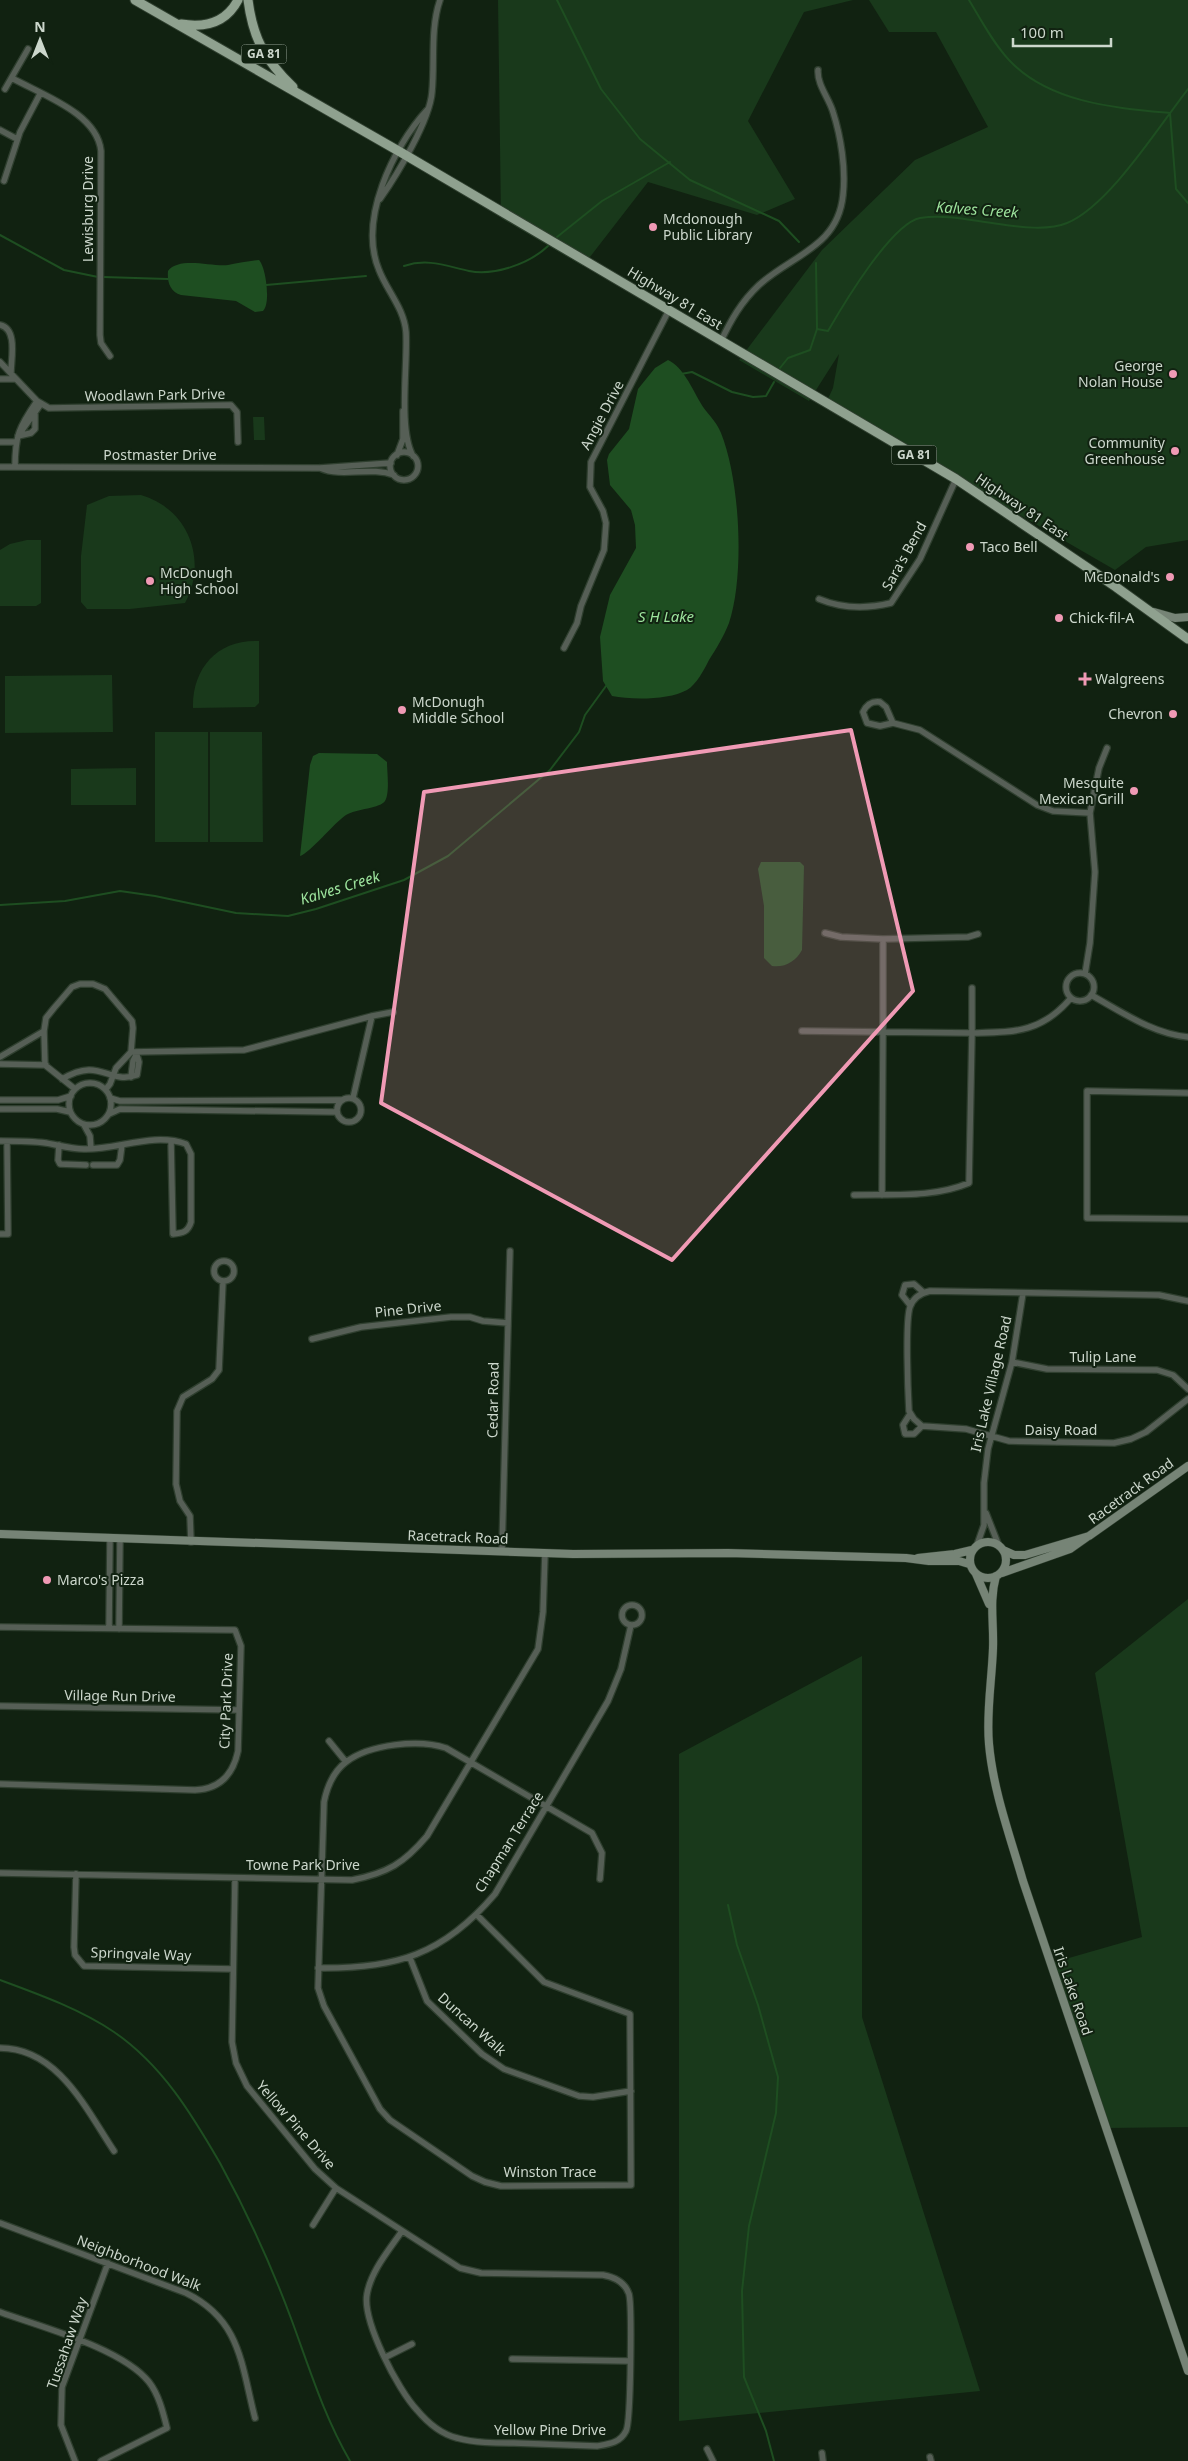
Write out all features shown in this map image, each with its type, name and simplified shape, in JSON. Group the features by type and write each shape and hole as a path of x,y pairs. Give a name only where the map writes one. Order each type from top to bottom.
{"main road":[{"name":"Highway 81 East","path":"135,0 402,153 956,480 1186,635"},
{"path":"173,23 193,26 213,24 226,16 238,0"},
{"name":"GA 81","path":"248,0 254,30 264,55 278,73 302,96"}],"street":[{"path":"320,468 329,472 379,472 394,474 403,480 413,477 418,468 408,444 405,402 405,326 402,312 376,261 372,243 376,204 419,119 427,110 432,94 435,28 440,0"},
{"path":"5,89 28,49"},
{"path":"720,341 733,315 744,301 776,272 823,241 840,215 844,193 840,139 832,110 820,84 818,70"},
{"name":"Lewisburg Drive","path":"12,78 84,119 95,131 100,144 100,335 102,343 110,356"},
{"path":"4,181 17,139 40,94"},
{"path":"0,130 17,139"},
{"name":"Angie Drive","path":"564,648 577,623 581,606 604,550 606,523 590,487 591,462 669,310"},
{"path":"0,325 8,328 11,335 10,373"},
{"path":"0,362 39,403"},
{"path":"0,379 16,379"},
{"path":"320,468 391,463 397,455 403,439 403,406 405,402"},
{"path":"15,467 15,442 35,414 39,403"},
{"path":"18,436 21,424 39,403"},
{"name":"Woodlawn Park Drive","path":"39,403 49,408 64,409 228,404 237,412 238,442"},
{"path":"0,442 15,442"},
{"path":"397,455 403,453 413,456"},
{"path":"391,463 394,474"},
{"name":"Postmaster Drive","path":"0,467 320,468"},
{"name":"Sara's Bend","path":"819,599 837,606 871,608 891,603 920,559 956,480"},
{"path":"1146,608 1175,618 1188,617"},
{"path":"893,723 886,707 880,702 874,702 866,707 863,712 867,723 880,726 893,723 920,730 1037,805 1054,811 1090,813"},
{"path":"1085,974 1090,943 1095,872 1090,813 1099,768 1107,748"},
{"path":"825,932 842,937 883,938 968,937 978,934"},
{"path":"882,1195 883,938"},
{"path":"1074,974 1085,974 1094,983 1091,995 1083,1001 1071,998 1065,989 1067,980 1074,974"},
{"path":"46,1065 44,1031 46,1018 72,987 80,984 93,984 106,989 132,1021 135,1066 139,1073 131,1077 87,1069 76,1070 62,1079"},
{"path":"854,1195 927,1194 952,1190 969,1183 972,988"},
{"path":"1091,995 1152,1028 1167,1034 1188,1037"},
{"path":"802,1031 1018,1032 1037,1026 1059,1012 1071,998"},
{"path":"106,1090 119,1065 134,1053 244,1050 392,1012"},
{"path":"353,1098 372,1016"},
{"path":"0,1057 44,1031"},
{"path":"0,1064 46,1065 75,1089"},
{"path":"119,1065 135,1066"},
{"path":"91,1149 90,1136 84,1125 74,1118 70,1112 71,1096 75,1089 84,1084 92,1083 106,1090 110,1098 109,1114"},
{"path":"1188,1093 1087,1091 1087,1218 1188,1219"},
{"path":"0,1100 58,1100 71,1096"},
{"path":"110,1098 120,1101 341,1100 353,1098"},
{"path":"90,1136 97,1124 109,1114 120,1109 328,1110 337,1112 345,1122 356,1121 361,1115 362,1107 353,1098"},
{"path":"337,1112 341,1100"},
{"path":"0,1109 57,1109 70,1112"},
{"path":"84,1125 97,1124"},
{"path":"0,1141 43,1142 59,1146 91,1149 137,1142 171,1141 186,1144 191,1154 191,1222 187,1231 173,1234 171,1141"},
{"path":"0,1234 8,1234 7,1142"},
{"path":"93,1165 117,1165 120,1160 122,1145"},
{"path":"59,1146 58,1160 60,1164 86,1165"},
{"name":"Cedar Road","path":"502,1550 510,1251"},
{"path":"191,1542 190,1516 180,1501 176,1484 177,1411 183,1397 212,1379 219,1370 223,1281"},
{"name":"Daisy Road","path":"1188,1301 1159,1295 924,1292 912,1283 904,1286 902,1296 910,1305 908,1332 910,1414 902,1425 904,1434 914,1434 922,1426 966,1429 1019,1442 1119,1443 1146,1432 1188,1399"},
{"path":"910,1305 924,1292"},
{"name":"Iris Lake Village Road","path":"975,1547 981,1536 985,1511 984,1484 990,1436 1012,1362 1023,1293"},
{"name":"Pine Drive","path":"312,1339 361,1327 451,1317 470,1317 508,1324"},
{"name":"Tulip Lane","path":"1012,1362 1047,1369 1157,1370 1173,1375 1188,1388"},
{"path":"910,1414 922,1426"},
{"name":"Racetrack Road","path":"999,1575 1070,1548 1188,1466"},
{"name":"Iris Lake Village Road","path":"985,1511 1001,1548"},
{"name":"Racetrack Road","path":"0,1534 191,1542 544,1552 916,1559 929,1562 960,1561 969,1564"},
{"name":"Racetrack Road","path":"1001,1548 1014,1555 1025,1555 1089,1536"},
{"path":"109,1628 110,1538"},
{"path":"119,1629 120,1539"},
{"path":"988,1542 1001,1548 1006,1562 999,1575 986,1578 976,1574 969,1564 975,1547 988,1542"},
{"name":"Racetrack Road","path":"916,1559 955,1554 975,1547"},
{"name":"Towne Park Drive","path":"0,1873 352,1880 390,1870 410,1856 427,1836 538,1649 543,1612 544,1552"},
{"name":"Iris Lake Road","path":"976,1574 991,1608"},
{"name":"Iris Lake Road","path":"999,1575 992,1590 993,1645 989,1743 1000,1803 1023,1881 1188,2371"},
{"name":"Chapman Terrace","path":"318,1968 352,1968 410,1958 457,1932 477,1914 495,1894 608,1701 621,1669 631,1625"},
{"name":"City Park Drive","path":"0,1627 234,1630 241,1646 235,1764 220,1784 208,1789 0,1784"},
{"name":"Village Run Drive","path":"0,1706 239,1710"},
{"path":"329,1741 346,1762 389,1746 423,1743 446,1748 592,1834 602,1853 600,1879"},
{"name":"Winston Trace","path":"346,1762 331,1779 325,1796 318,1988 324,2006 380,2109 390,2120 485,2182 501,2186 631,2185 630,2014 544,1982 477,1914"},
{"name":"Springvale Way","path":"76,1874 74,1946 75,1956 84,1966 233,1969"},
{"name":"Yellow Pine Drive","path":"235,1878 232,2042 241,2076 259,2103 315,2169 336,2188 460,2268 481,2273 602,2275 618,2280 629,2293 630,2302 629,2419 626,2431 613,2444 597,2446 481,2442 457,2438 440,2431 415,2409 402,2390 369,2322 367,2292 380,2263 402,2231"},
{"name":"Duncan Walk","path":"410,1958 427,2001 482,2054 504,2069 579,2096 593,2097 631,2091"},
{"path":"0,2048 26,2053 50,2063 67,2081 114,2150"},
{"path":"313,2225 336,2188"},
{"name":"Neighborhood Walk","path":"0,2224 203,2301 218,2314 228,2328 236,2346 255,2418"},
{"name":"Tussahaw Way","path":"75,2461 61,2425 60,2401 62,2387 108,2264"},
{"path":"0,2312 117,2356 149,2382 160,2401 167,2428 101,2461"},
{"path":"386,2357 412,2344"},
{"path":"512,2359 629,2361"},
{"path":"707,2449 713,2461"},
{"path":"822,2453 823,2461"}],"highlighted area":[{"path":"851,730 913,991 672,1260 381,1103 424,792"}],"shaded area":[{"path":"498,0 853,0 804,12 748,121 795,199 757,215 648,182 583,266 501,218"},
{"path":"869,0 1188,0 1188,540 1146,547 1115,570 826,403 833,388 839,354 809,401 739,360 822,250 915,160 988,127 936,32 889,32"},
{"path":"253,417 264,417 265,440 254,440"},
{"path":"141,495 158,502 171,512 182,524 190,538 195,570 192,587 185,603 130,609 87,609 81,602 81,556 87,505 109,496"},
{"path":"27,540 41,540 41,603 36,606 0,606 0,550 10,544"},
{"path":"259,641 259,703 255,707 193,708 197,680 210,659 231,645"},
{"path":"112,675 113,732 5,733 5,676"},
{"path":"155,732 208,732 208,842 155,842"},
{"path":"210,732 262,732 263,842 210,842"},
{"path":"136,768 136,805 71,805 71,769"},
{"path":"1188,1599 1188,2127 1109,2128 1048,1964 1142,1937 1095,1673"},
{"path":"862,1656 862,2017 980,2391 679,2421 679,1754"}],"water":[{"path":"259,260 264,270 267,286 267,301 263,311 255,312 236,301 177,294 172,289 168,279 168,271 180,264 228,265"},
{"name":"S H Lake","path":"668,360 683,373 702,406 716,424 727,453 733,476 738,528 739,554 734,603 729,623 722,638 694,685 687,690 670,696 640,698 612,696 603,681 600,637 610,595 636,548 635,525 631,510 610,485 607,460 609,454 629,429 638,389 655,368"},
{"path":"319,753 377,754 387,762 387,797 383,803 374,807 346,815 300,856 310,765 313,756"},
{"path":"761,862 800,862 804,866 802,950 797,957 786,965 772,966 764,958 764,906 758,869"}],"waterway":[{"path":"557,0 601,89 640,139 690,180 779,221 799,242"},
{"path":"969,0 987,31 1009,60 1043,86 1084,101 1128,109 1170,113"},
{"name":"Kalves Creek","path":"817,329 828,331 856,285 882,250 908,224 920,218 950,217 1042,228 1067,223 1083,214 1100,200 1132,164 1188,89"},
{"name":"Kalves Creek","path":"1170,113 1176,189 1188,203"},
{"path":"557,237 602,201 670,162"},
{"path":"0,235 64,270 98,277"},
{"path":"404,266 429,263 469,271 489,272 521,263 548,246"},
{"name":"Kalves Creek","path":"780,368 788,358 810,350 817,329 816,263"},
{"path":"266,285 366,276"},
{"path":"103,277 168,279"},
{"name":"Kalves Creek","path":"681,374 692,372 732,392 753,397 766,396 774,382"},
{"name":"Kalves Creek","path":"0,905 65,901 120,891 155,896 236,913 288,916 316,909 404,880 448,856 550,770 579,732 585,715 606,686"},
{"path":"728,1905 737,1945 758,2005 778,2077 776,2113 749,2226 742,2291 744,2377 766,2431 774,2461"},
{"path":"0,1980 73,2009 114,2032 147,2059 174,2091 220,2163 250,2221 284,2301 325,2410 350,2461"}],"place":[{"name":"Mcdonough Public Library","path":"653,227"},
{"name":"George Nolan House","path":"1173,374"},
{"name":"Community Greenhouse","path":"1175,451"},
{"name":"Taco Bell","path":"970,547"},
{"name":"McDonald's","path":"1170,577"},
{"name":"McDonugh High School","path":"150,581"},
{"name":"Chick-fil-A","path":"1059,618"},
{"name":"Walgreens","path":"1085,679"},
{"name":"McDonugh Middle School","path":"402,710"},
{"name":"Chevron","path":"1173,714"},
{"name":"Mesquite Mexican Grill","path":"1134,791"},
{"name":"Marco's Pizza","path":"47,1580"}]}
